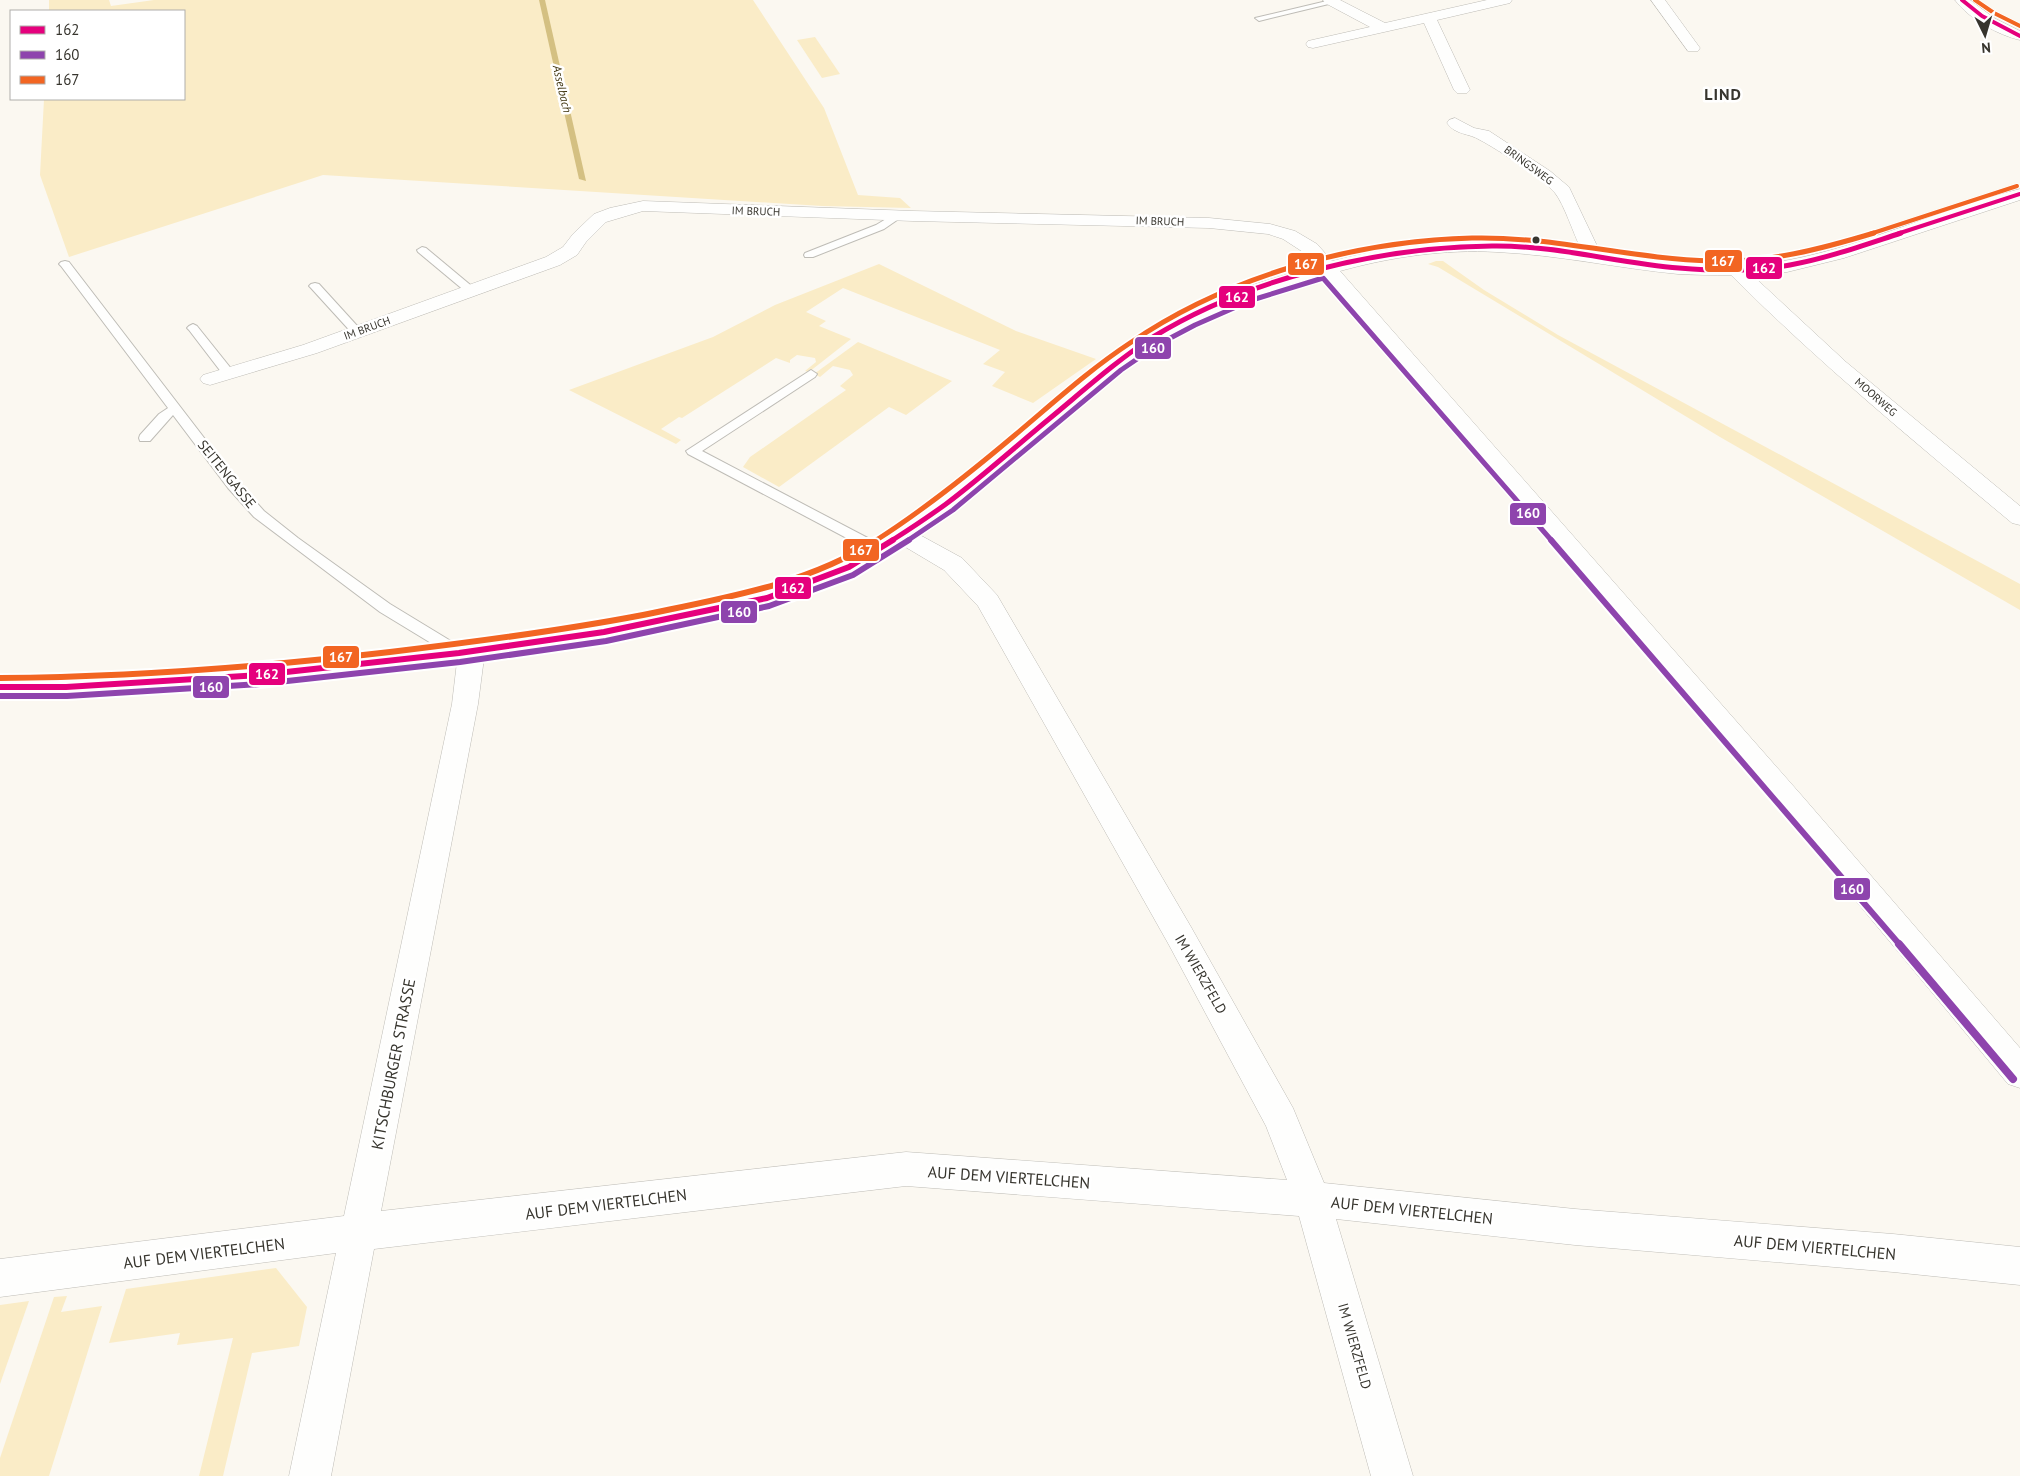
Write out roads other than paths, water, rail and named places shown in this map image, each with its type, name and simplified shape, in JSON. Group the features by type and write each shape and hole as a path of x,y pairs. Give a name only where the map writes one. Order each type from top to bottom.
{"street":[{"path":"1437,0 1459,11"},
{"path":"1313,44 1505,0"},
{"path":"1658,0 1693,48"},
{"path":"1962,0 1979,15 2001,28 2020,36"},
{"path":"1331,1 1381,27"},
{"path":"1429,17 1462,90"},
{"name":"BRINGSWEG","path":"1455,123 1470,132 1483,134 1544,175 1563,191 1594,258"},
{"path":"0,687 66,687 259,675 465,652 604,632 767,598 849,567 890,542 946,503 1116,363 1154,337 1191,317 1249,292 1372,256 1406,251 1470,246 1536,249 1678,268 1762,269 1811,262 2020,194"},
{"name":"IM BRUCH","path":"210,379 274,361 553,261 570,251 579,238 600,218 643,206 896,216 1148,220 1249,226 1270,229 1289,235 1310,248 1793,805 2020,1073"},
{"name":"MOORWEG","path":"1736,270 1780,314 1944,456 2020,518"},
{"name":"IM WIERZFELD","path":"890,542 953,564 970,580 988,602 1282,1119 1312,1199 1392,1476"},
{"name":"KITSCHBURGER STRASSE","path":"310,1476 465,704 470,671 465,652"},
{"name":"AUF DEM VIERTELCHEN","path":"0,1278 360,1232 906,1169 1312,1199 1575,1227 1893,1253 2020,1266"}],"lane":[{"path":"1259,18 1331,1"},
{"path":"809,255 880,227 896,216"},
{"path":"422,250 470,290"},
{"name":"SEITENGASSE","path":"65,264 233,486 259,514 385,608 465,652"},
{"path":"315,286 356,332"},
{"path":"193,328 229,374"},
{"path":"811,374 693,451 890,542"},
{"path":"145,438 175,408"}],"waterway":[{"name":"Asselbach","path":"542,0 583,179"}],"district":[{"name":"LIND","path":"1723,94"}]}
